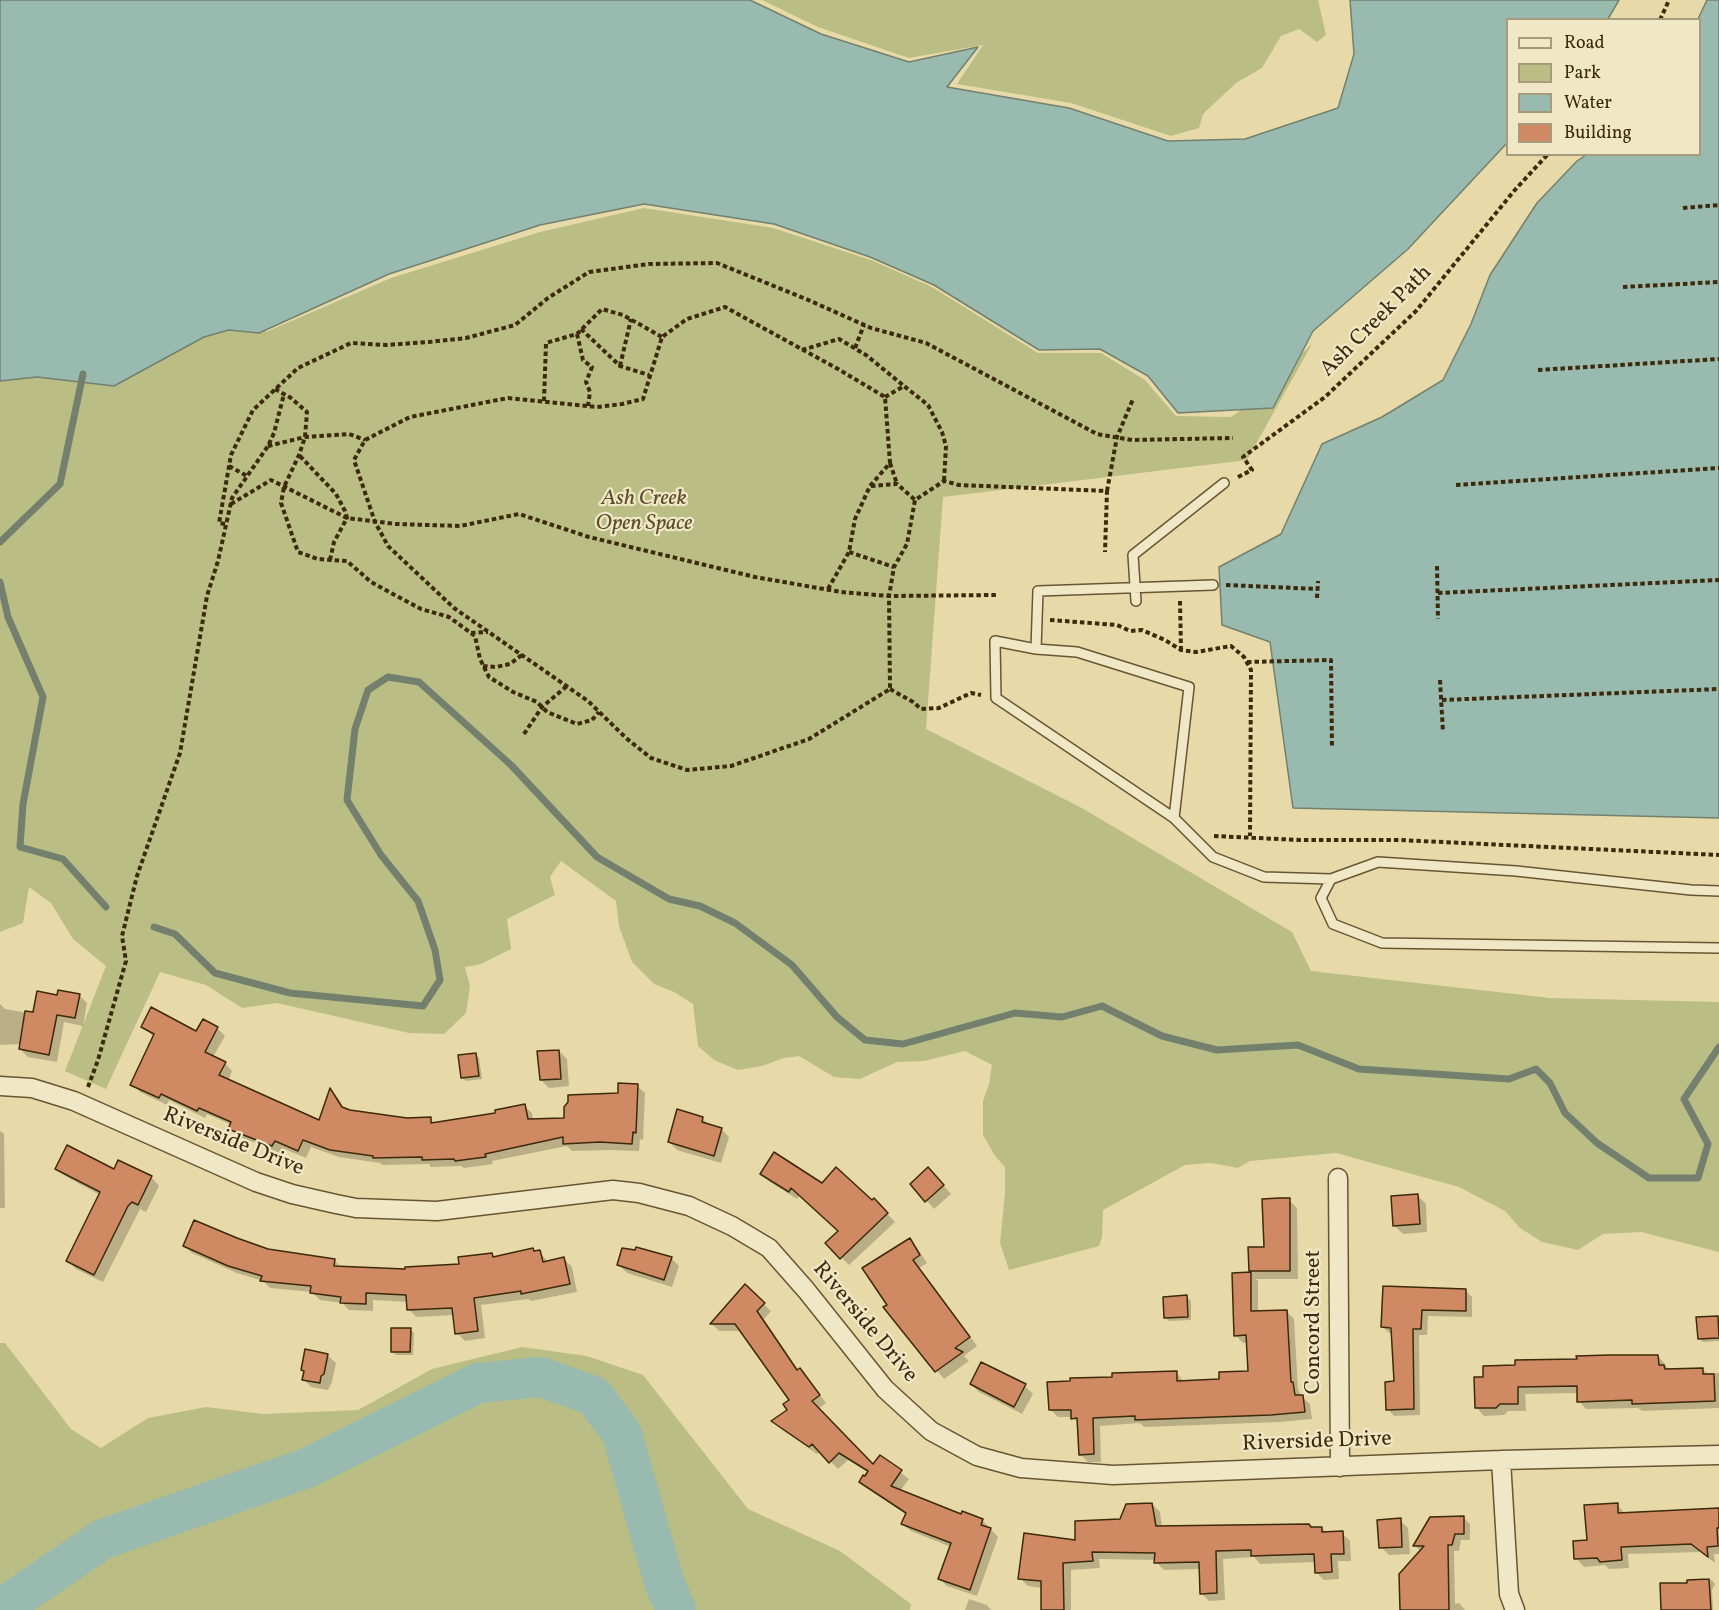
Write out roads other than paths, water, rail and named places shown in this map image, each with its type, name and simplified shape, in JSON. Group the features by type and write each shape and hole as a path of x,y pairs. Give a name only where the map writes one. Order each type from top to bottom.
{"street":[{"name":"Riverside Drive","path":"0,1086 32,1088 81,1104 256,1182 303,1197 346,1206 437,1211 613,1190 639,1193 689,1206 732,1226 769,1248 806,1290 885,1389 914,1417 931,1431 954,1444 977,1456 999,1463 1048,1471 1113,1475 1501,1460 1719,1455"},
{"name":"Concord Street","path":"1338,1178 1340,1467"},
{"path":"1501,1460 1509,1594 1515,1610"}],"lane":[{"path":"1136,601 1133,555 1224,483"},
{"path":"1036,649 1038,591 1213,585"},
{"path":"1174,818 1189,687 1077,652 1036,649 995,641 996,698 1174,818 1213,858 1264,877 1331,879 1378,862 1516,871 1690,890 1719,891"},
{"path":"1331,879 1321,898 1333,924 1382,943 1719,948"}],"water":[{"path":"0,0 750,0 821,34 909,62 978,47 947,87 1069,108 1168,141 1245,139 1338,108 1354,54 1350,0 1619,0 1609,18 1506,18 1506,144 1408,249 1313,331 1273,408 1178,413 1148,376 1100,349 1039,350 934,285 870,257 774,224 644,204 540,225 389,274 259,333 229,330 204,337 114,386 37,377 0,381"},
{"path":"1707,0 1719,0 1719,818 1293,808 1270,642 1222,625 1219,567 1281,534 1322,444 1382,417 1443,380 1471,324 1490,275 1537,203 1577,161 1584,156 1701,156 1701,18 1698,18"}],"waterway":[{"path":"0,542 60,484 83,374"},
{"path":"0,582 8,617 43,697 23,804 20,847 63,859 106,907"},
{"path":"154,927 175,934 215,973 290,993 423,1006 440,980 435,950 418,901 381,855 347,800 355,729 368,690 388,677 419,682 511,765 597,857 669,899 700,906 735,923 792,965 837,1017 865,1040 903,1044 1015,1013 1062,1017 1102,1006 1162,1036 1217,1050 1298,1045 1359,1069 1509,1079 1536,1069 1550,1083 1565,1113 1597,1143 1649,1178 1698,1178 1708,1144 1684,1099 1719,1047"},
{"path":"0,1609 103,1539 307,1468 478,1383 541,1377 594,1396 622,1434 664,1582 676,1610"}],"park label":[{"name":"Ash Creek Open Space","path":"644,512"}]}
